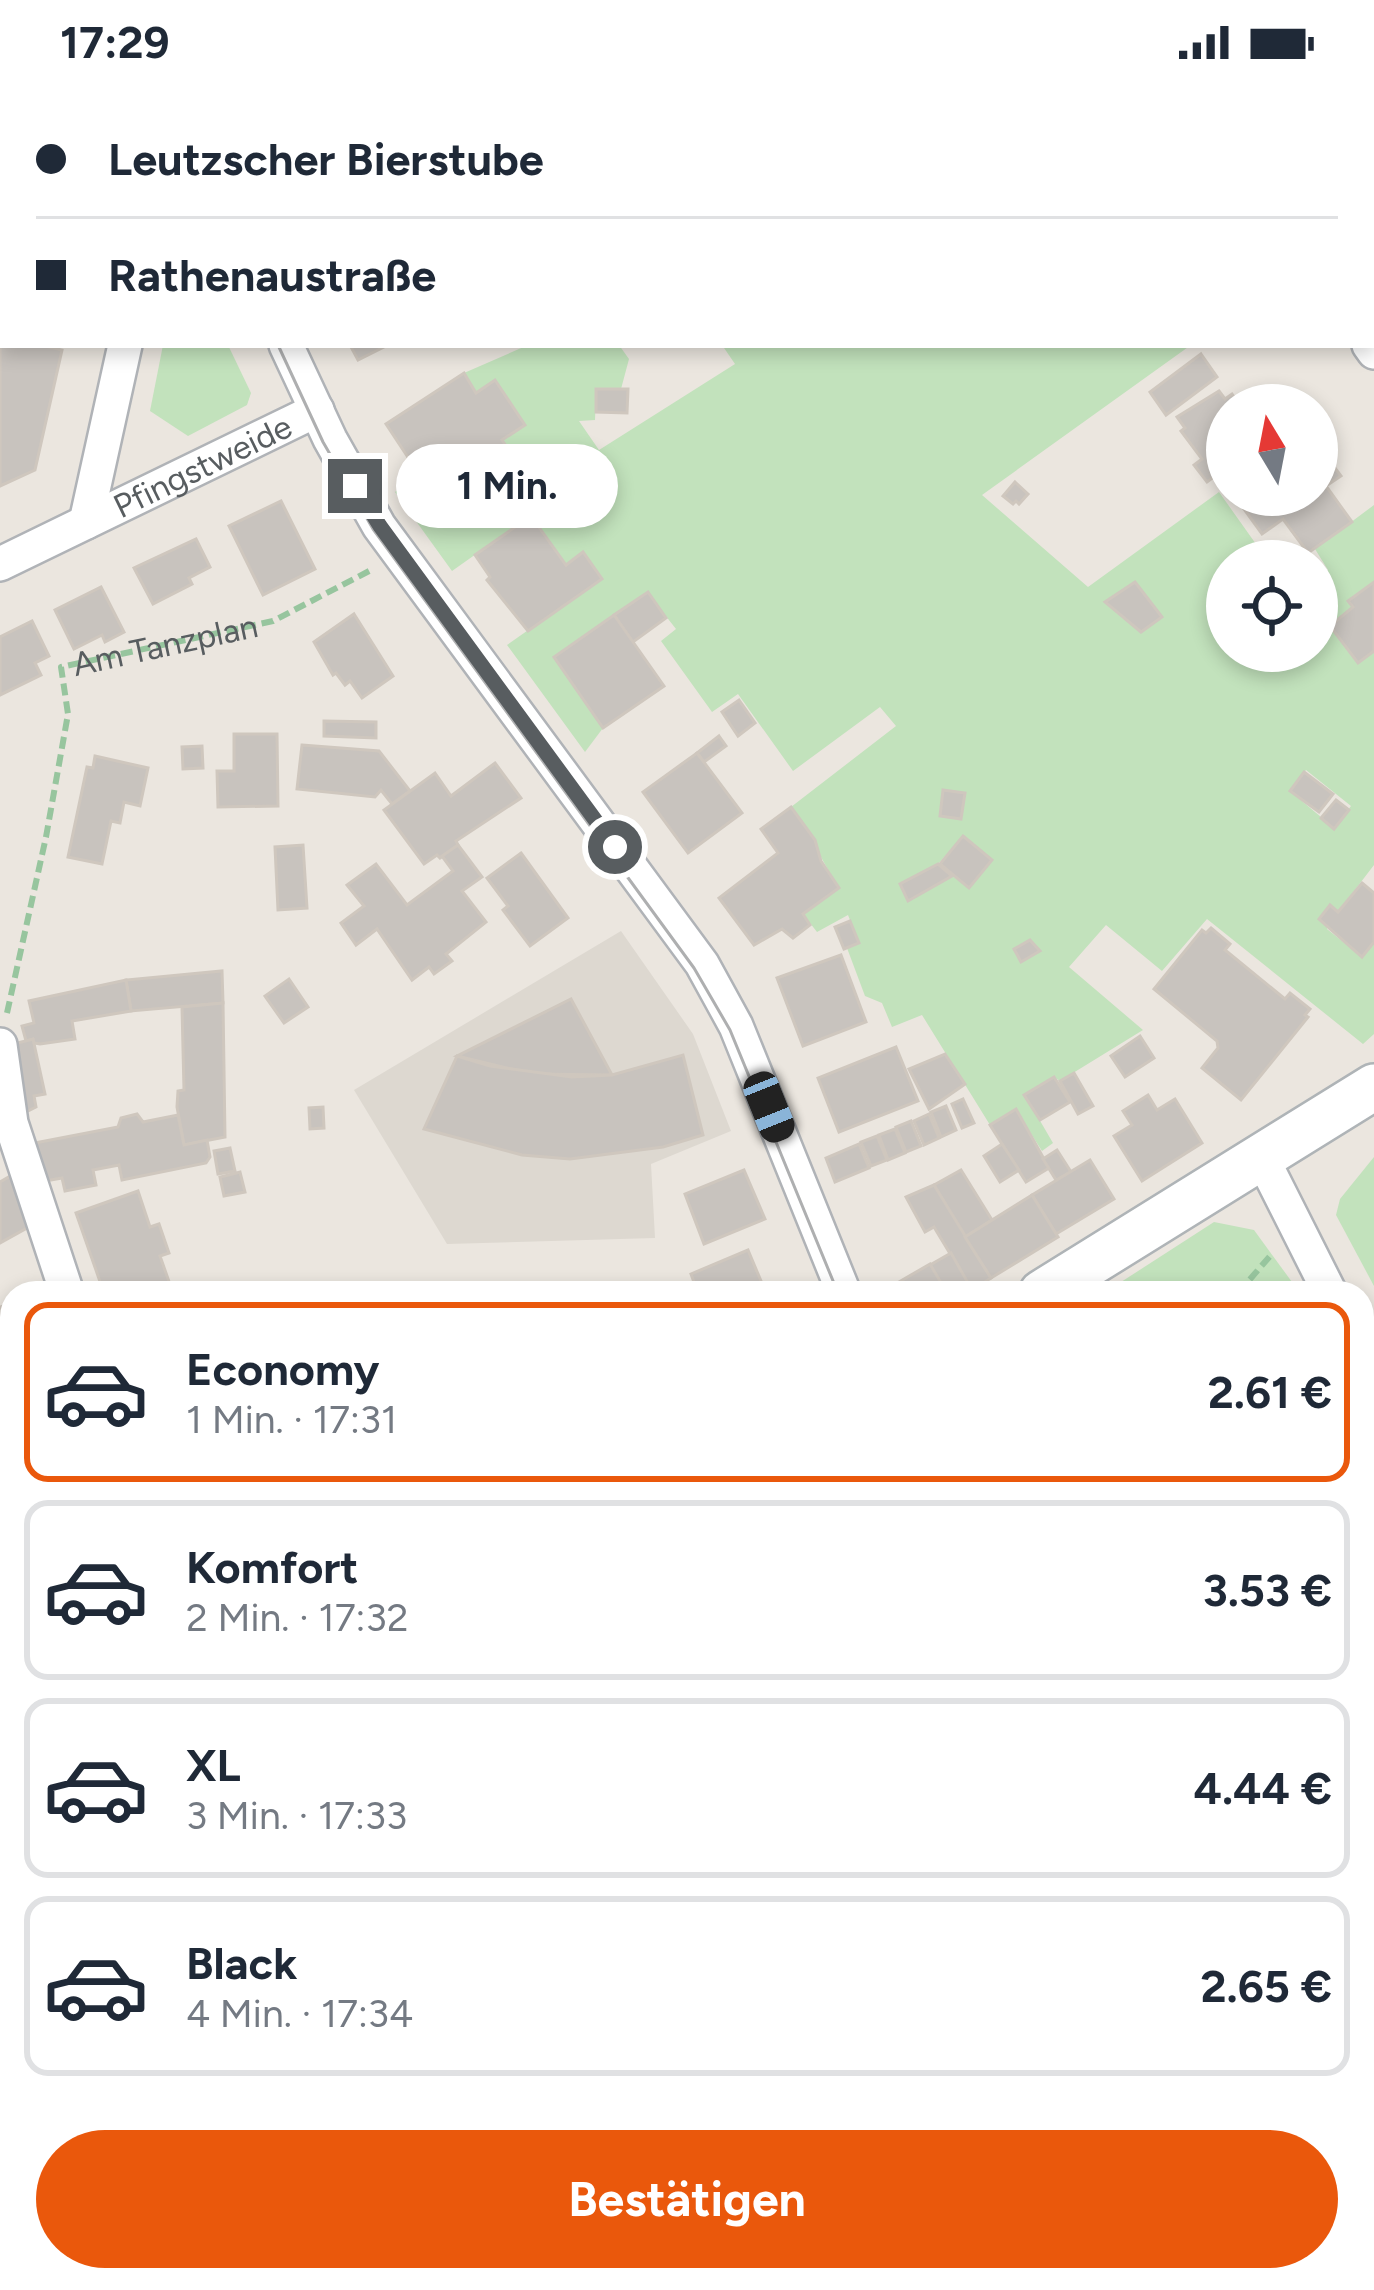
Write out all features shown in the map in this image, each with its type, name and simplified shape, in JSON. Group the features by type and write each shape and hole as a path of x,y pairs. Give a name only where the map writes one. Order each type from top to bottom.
{"main road":[{"path":"1062,1281 1374,1087"}],"street":[{"name":"Pfingstweide","path":"86,522 124,348"},
{"path":"287,348 355,486 701,964 736,1026 839,1281"},
{"name":"Pfingstweide","path":"0,564 316,410"},
{"path":"0,1045 6,1124 63,1281"},
{"path":"1262,1158 1324,1281"}],"path":[{"name":"Am Tanzplan","path":"0,1019 9,1011 68,714 61,667 273,621 401,554"},
{"path":"1249,1281 1295,1228"}],"shaded area":[{"path":"621,931 693,1034 731,1131 651,1164 655,1238 447,1244 354,1090"}],"green space":[{"path":"162,348 229,348 251,393 247,405 188,436 150,411"},
{"path":"521,348 621,348 629,359 621,389 596,389 595,420 579,421 599,450 735,364 724,348 1187,348 982,495 1088,587 1206,501 1206,516 1236,516 1253,540 1206,540 1206,672 1338,672 1338,637 1358,663 1374,651 1374,865 1338,912 1330,906 1327,929 1362,957 1374,942 1374,1034 1363,1044 1207,919 1162,971 1106,925 1069,967 1143,1030 1060,1081 1054,1077 1025,1095 1053,1143 1042,1151 1016,1110 990,1125 922,1015 892,1027 882,1003 865,996 847,948 859,943 848,915 817,932 803,914 839,887 791,807 896,726 880,707 793,771 738,694 712,712 661,641 676,629 647,592 554,657 603,728 585,752 507,645 601,579 566,565 530,516 452,571 395,492 415,477 422,479 437,501 510,453 502,440 524,425 494,381 476,393 464,373","holes":["1306,770 1351,806 1334,828 1290,791","963,836 992,860 969,887 952,876 908,900 901,884 938,864"]},
{"path":"1374,505 1374,582 1349,601 1353,607 1338,619 1338,540 1327,540"},
{"path":"1374,1157 1374,1281 1336,1215 1340,1199"},
{"path":"1214,1222 1254,1230 1291,1281 1123,1281"}],"building":[{"path":"0,348 62,350 35,470 0,486"},
{"path":"352,348 382,348 358,360"},
{"path":"1201,354 1217,377 1166,415 1150,392"},
{"path":"464,373 476,393 495,380 525,425 502,440 511,453 437,501 408,468 413,465 386,424"},
{"path":"596,389 628,389 627,413 596,412"},
{"path":"1206,399 1206,481 1194,465 1202,459 1181,431 1185,428 1177,417"},
{"path":"1015,482 1028,494 1019,504 1003,496"},
{"path":"281,501 315,569 263,595 229,526"},
{"path":"1338,503 1352,522 1326,540 1298,540 1283,519 1262,534 1249,516 1338,516"},
{"path":"531,516 566,565 583,552 602,579 528,631 487,580 490,577 475,555"},
{"path":"196,539 210,567 189,578 192,584 153,604 134,568"},
{"path":"1135,582 1162,617 1141,632 1105,602"},
{"path":"1374,582 1374,651 1358,663 1338,637 1338,619 1353,607 1348,601"},
{"path":"101,587 124,632 105,642 102,635 74,649 55,610"},
{"path":"648,592 666,618 633,642 614,615"},
{"path":"354,614 393,676 362,698 350,681 345,685 333,675 314,642"},
{"path":"614,615 664,686 603,728 554,657"},
{"path":"32,621 49,656 35,663 41,675 0,695 0,637"},
{"path":"739,700 755,723 738,736 722,712"},
{"path":"324,721 376,722 376,738 324,736"},
{"path":"234,734 277,734 278,806 218,807 217,771 234,771"},
{"path":"719,736 726,746 704,762 697,753"},
{"path":"302,745 379,751 410,791 392,804 381,790 375,797 297,789"},
{"path":"202,746 203,768 183,769 182,747"},
{"path":"697,753 742,813 688,853 643,792"},
{"path":"95,756 148,768 140,806 124,802 120,823 111,821 102,864 68,857 87,767 93,768"},
{"path":"495,763 521,798 456,841 458,845 440,858 437,855 424,864 384,810 435,773 451,796"},
{"path":"1304,772 1333,794 1319,812 1290,791"},
{"path":"943,790 965,793 961,819 940,816"},
{"path":"1336,800 1349,810 1334,829 1321,818"},
{"path":"791,807 815,840 821,861 839,888 803,914 810,925 793,938 782,929 754,945 719,898 778,853 761,829"},
{"path":"963,836 992,860 969,888 940,864"},
{"path":"303,845 307,908 278,910 275,847"},
{"path":"458,845 482,877 462,891 486,922 446,954 452,961 434,974 429,967 412,980 377,929 356,945 341,923 364,906 347,885 376,864 407,905 453,871 442,856"},
{"path":"521,853 568,918 530,946 487,878"},
{"path":"938,864 952,876 908,901 900,884"},
{"path":"1362,883 1374,893 1374,942 1362,957 1319,919 1330,905 1338,912"},
{"path":"850,921 859,943 844,949 835,927"},
{"path":"1211,928 1230,944 1225,950 1285,999 1290,993 1310,1009 1241,1100 1202,1068 1218,1048 1217,1041 1154,989 1202,930 1206,933"},
{"path":"1030,940 1040,951 1021,962 1014,949"},
{"path":"841,955 866,1022 803,1046 777,978"},
{"path":"222,971 223,1003 131,1011 126,980"},
{"path":"289,979 308,1007 284,1023 265,996"},
{"path":"126,980 131,1011 72,1021 75,1039 26,1041 22,1026 34,1023 29,1001"},
{"path":"571,999 612,1075 532,1074 457,1056"},
{"path":"223,1003 225,1137 184,1145 177,1107 178,1091 184,1090 182,1007"},
{"path":"1140,1036 1154,1058 1125,1077 1111,1056"},
{"path":"33,1039 45,1094 34,1096 36,1107 22,1114 9,1045"},
{"path":"896,1047 918,1101 839,1132 818,1078"},
{"path":"945,1054 965,1084 929,1109 909,1069"},
{"path":"683,1055 703,1135 663,1147 570,1159 522,1155 424,1129 457,1056 490,1066 572,1077 612,1075"},
{"path":"1074,1073 1093,1106 1078,1114 1060,1081"},
{"path":"1054,1077 1070,1102 1040,1120 1024,1095"},
{"path":"1148,1095 1157,1110 1175,1099 1202,1143 1142,1181 1114,1136 1132,1125 1123,1111"},
{"path":"963,1099 974,1123 962,1128 952,1104"},
{"path":"946,1106 956,1130 941,1137 931,1112"},
{"path":"323,1107 324,1128 310,1129 309,1108"},
{"path":"1016,1109 1049,1168 1026,1182 990,1125"},
{"path":"137,1114 143,1122 178,1115 184,1145 207,1140 210,1157 206,1163 122,1180 119,1165 93,1170 96,1185 65,1191 62,1178 45,1181 35,1143 118,1127 121,1118"},
{"path":"929,1114 939,1138 924,1145 914,1121"},
{"path":"911,1121 921,1146 906,1152 896,1127"},
{"path":"895,1129 905,1153 888,1160 879,1135"},
{"path":"877,1136 887,1160 871,1166 861,1142"},
{"path":"859,1144 869,1168 835,1182 826,1158"},
{"path":"1002,1144 1019,1170 1000,1182 984,1156"},
{"path":"230,1148 235,1171 218,1174 214,1151"},
{"path":"1057,1150 1071,1172 1056,1180 1043,1159"},
{"path":"1090,1160 1114,1199 1056,1234 1032,1195"},
{"path":"744,1170 765,1219 704,1244 685,1194"},
{"path":"961,1170 992,1220 965,1237 934,1185"},
{"path":"240,1172 245,1192 224,1196 220,1177"},
{"path":"12,1175 27,1228 0,1243 0,1182"},
{"path":"934,1185 991,1278 967,1281 934,1227 925,1232 906,1197"},
{"path":"138,1191 150,1227 159,1224 169,1253 160,1256 169,1281 100,1281 76,1213"},
{"path":"1032,1195 1058,1237 991,1278 965,1237"},
{"path":"748,1250 761,1281 694,1281 691,1274"},
{"path":"951,1253 967,1281 940,1281 930,1265"},
{"path":"930,1264 940,1281 901,1281"}],"tram line":[{"path":"279,348 323,442 373,529 694,968 730,1030 833,1281"}],"route":[{"path":"355,486 615,847"}]}
